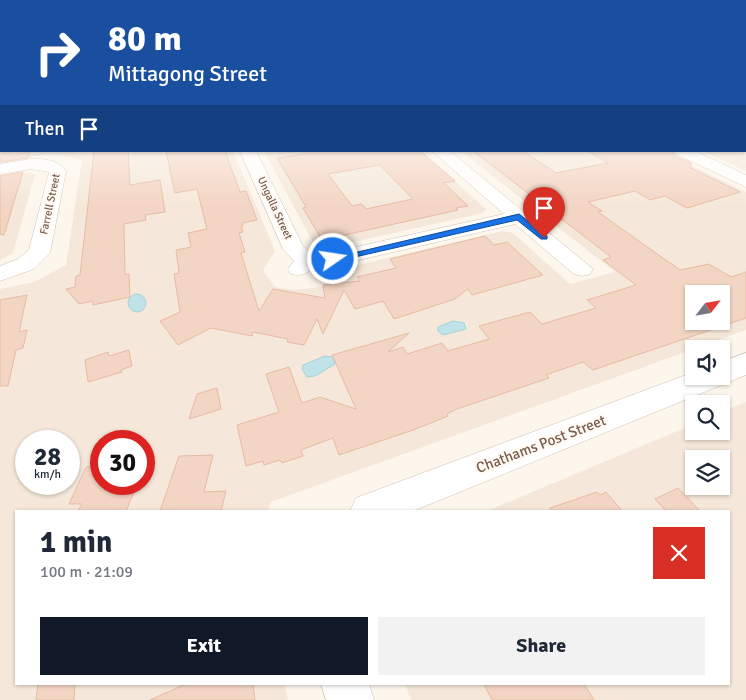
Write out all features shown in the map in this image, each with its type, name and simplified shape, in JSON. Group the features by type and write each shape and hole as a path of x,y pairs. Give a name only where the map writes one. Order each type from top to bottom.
{"street":[{"name":"Ungalla Street","path":"248,152 303,265 519,217"},
{"path":"441,152 582,269"},
{"path":"684,152 746,182"},
{"name":"Farrell Street","path":"0,169 43,164 54,166 58,170 39,253 26,264 0,274"},
{"path":"730,370 746,364"},
{"name":"Chathams Post Street","path":"372,510 691,385"},
{"path":"345,685 350,700"}],"shaded area":[{"path":"0,152 233,152 275,251 263,270 275,287 295,290 322,287 349,267 503,231 513,233 570,284 615,272 462,152 664,152 746,192 746,330 718,340 685,340 685,352 271,502 268,510 15,510 15,685 284,685 288,700 0,700 0,289 34,282 66,265 82,160 62,155 44,155 0,162"},
{"path":"265,152 422,152 486,209 483,213 327,248 315,246"},
{"path":"704,152 746,152 746,171"},
{"path":"29,173 35,174 13,253 0,260 0,177"},
{"path":"746,402 746,700 411,700 405,685 730,685 730,510 489,510 685,428 685,440 730,440 730,408"}],"water":[{"path":"137,294 145,299 146,303 141,311 137,312 129,307 128,303 133,295"},
{"path":"453,321 464,323 466,329 443,335 438,331 438,327"},
{"path":"325,356 333,357 335,364 315,376 307,377 302,369 303,365"}],"building":[{"path":"0,152 30,152 28,158 0,162"},
{"path":"94,152 128,152 130,185 160,180 165,212 145,215 146,220 124,224 125,275 129,274 130,297 93,305 93,301 79,304 66,289 75,287 76,276 80,275"},
{"path":"166,152 225,152 240,192 246,191 257,220 242,223 243,232 239,233 245,252 241,253 259,311 273,289 325,298 323,285 360,281 357,277 396,268 390,259 485,236 494,245 507,242 543,275 472,295 468,289 455,299 394,319 383,301 355,309 344,290 323,334 317,319 304,345 287,342 288,339 253,332 252,336 211,328 178,345 160,321 180,312 174,274 179,273 176,250 191,247 188,233 207,229 197,189 175,193"},
{"path":"304,152 421,152 455,181 444,183 468,206 456,208 458,210 322,240 303,208 306,207 277,158 305,154","holes":["380,165 413,199 366,209 362,204 352,206 328,174"]},
{"path":"474,152 524,152 556,173 608,163 590,152 673,152 675,156 691,163 691,168 740,192 687,208 665,196 650,200 635,191 588,202 602,211 598,212 680,270 709,264 731,277 746,272 746,318 730,323 730,285 685,285 685,330 711,330 593,370 583,362 546,375 549,378 457,409 447,414 448,416 416,429 339,455 333,438 301,450 303,456 282,463 280,460 264,465 263,461 246,466 237,425 279,412 266,374 289,367 302,403 320,397 356,409 332,355 409,333 388,352 403,347 407,354 442,343 448,351 489,339 479,326 530,312 542,324 596,308 587,300 636,285 603,260 611,257"},
{"path":"23,172 4,235 0,234 0,176"},
{"path":"27,295 19,332 27,330 23,348 16,350 8,386 0,386 0,300"},
{"path":"129,350 132,366 121,370 122,372 88,382 85,360 108,352 109,356"},
{"path":"217,388 221,409 189,419 197,394"},
{"path":"213,455 204,492 226,491 221,510 160,510 179,456"},
{"path":"86,467 90,467 90,495 133,495 126,510 79,510 82,504 69,504 73,495 80,495 80,480"},
{"path":"678,488 699,510 665,510 655,499"},
{"path":"597,492 600,495 606,492 621,510 551,510 550,508"},
{"path":"38,685 75,685 74,700 36,700"},
{"path":"184,685 253,685 255,700 150,700"},
{"path":"484,685 585,685 594,700 492,700"}],"route":[{"path":"333,259 519,217 544,238"}]}
